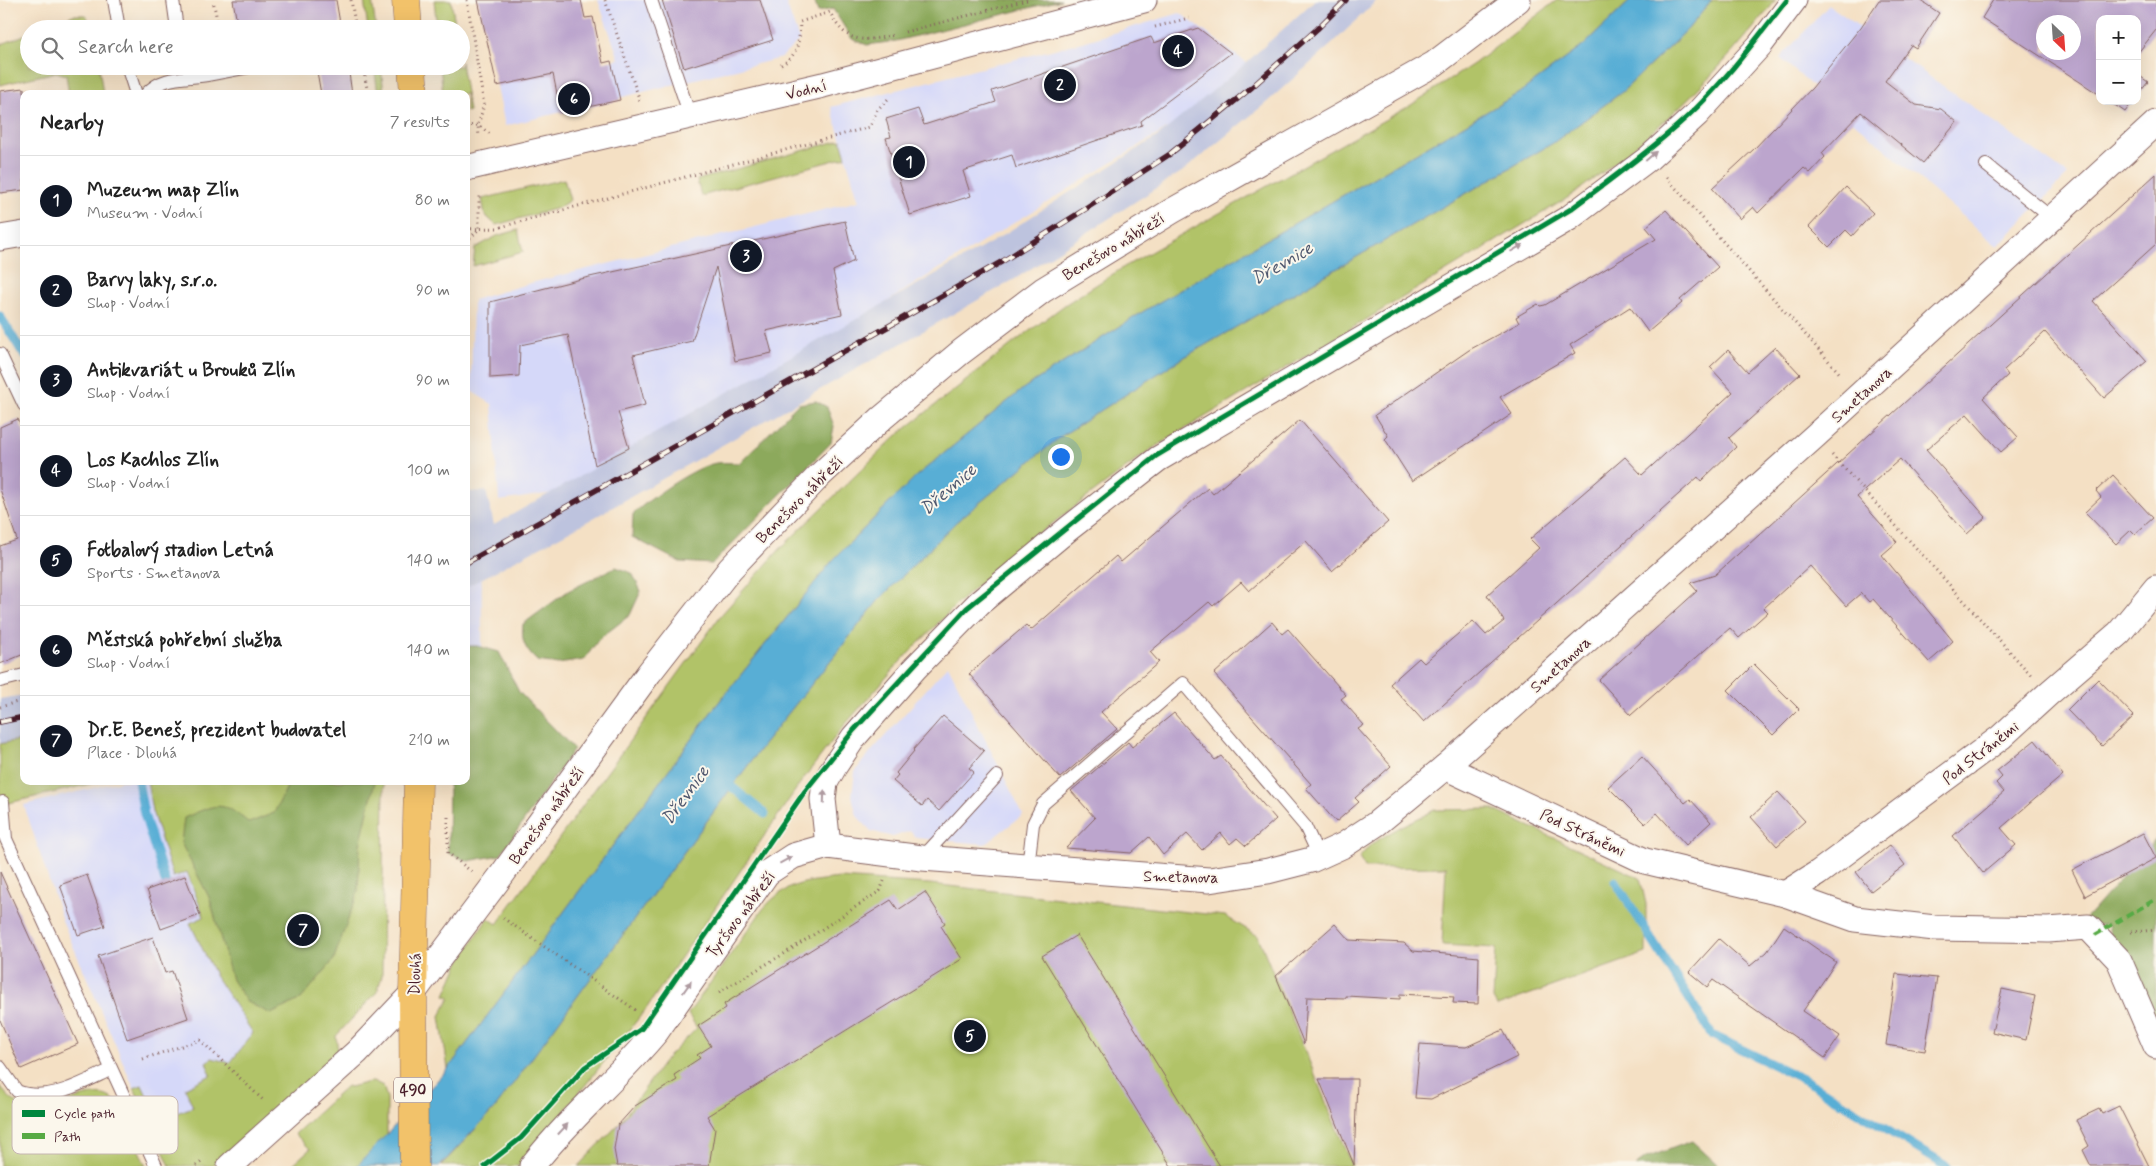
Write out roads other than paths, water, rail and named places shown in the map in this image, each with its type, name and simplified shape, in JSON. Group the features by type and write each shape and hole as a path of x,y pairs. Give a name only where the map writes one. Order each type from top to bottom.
{"main road":[{"path":"406,0 407,20"},
{"path":"413,75 414,90"},
{"name":"Dlouhá","path":"414,1166 413,1004 418,785"}],"street":[{"name":"Vodní","path":"472,167 878,71 1144,0"},
{"name":"Benešovo nábřeží","path":"230,1166 413,1004 501,876 649,673 730,569 820,476 882,418 961,352 1042,290 1172,211 1434,64 1518,0"},
{"path":"828,846 823,799 825,783 834,767 854,737 916,668 979,603 1068,529 1158,459 1569,218 1649,158 1697,114 1760,45 1794,0"},
{"name":"Smetanova","path":"828,846 896,856 1209,880 1268,871 1319,856 1344,845 1376,824 1445,767 1860,396 2156,123"},
{"path":"0,238 20,235"},
{"name":"Pod Stráněmi","path":"1785,894 1818,873 2002,737 2048,694 2119,633 2156,588"},
{"name":"Pod Stráněmi","path":"1445,767 1645,860 1785,894 1855,919 1935,928 2048,930 2088,927 2119,960 2156,1046"},
{"name":"Tyršovo nábřeží","path":"532,1166 550,1142 638,1054 656,1032 767,873 793,856 828,846"}],"lane":[{"path":"114,0 117,20"},
{"path":"173,0 175,20"},
{"path":"650,0 690,116"},
{"path":"130,75 135,90"},
{"path":"150,90 154,85 172,75"},
{"path":"1986,165 2053,219"},
{"path":"0,354 20,396"},
{"path":"0,681 20,676"},
{"path":"1028,867 1033,824 1043,804 1183,683 1305,826 1319,856"},
{"path":"922,858 998,776"},
{"path":"4,802 3,837 122,1096"},
{"path":"0,1067 17,1091 37,1095 60,1091 110,1070"},
{"path":"150,1154 156,1166"}],"water":[{"name":"Dřevnice","path":"1631,0 1712,0 1687,30 1622,92 1553,143 1176,362 1060,437 956,522 878,601 763,745 495,1108 440,1166 357,1166 448,1069 715,707 833,560 915,477 1024,388 1144,311 1519,93 1583,46"}],"waterway":[{"path":"0,316 20,348"},
{"path":"722,779 765,814"},
{"path":"139,785 144,814 165,881"},
{"path":"1615,881 1712,1035 1805,1080 1946,1166"}],"railway":[{"path":"470,561 1003,261 1087,208 1170,154 1252,87 1317,29 1346,0"},
{"path":"0,722 20,718"}],"place":[{"name":"Los Kachlos Zlín","path":"1178,51"},
{"name":"Barvy laky, s.r.o.","path":"1060,85"},
{"name":"Městská pohřební služba","path":"574,99"},
{"name":"Muzeum map Zlín","path":"909,162"},
{"name":"Antikvariát u Brouků Zlín","path":"746,256"},
{"name":"Dr.E. Beneš, prezident budovatel","path":"303,930"},
{"name":"Fotbalový stadion Letná","path":"970,1036"}]}
